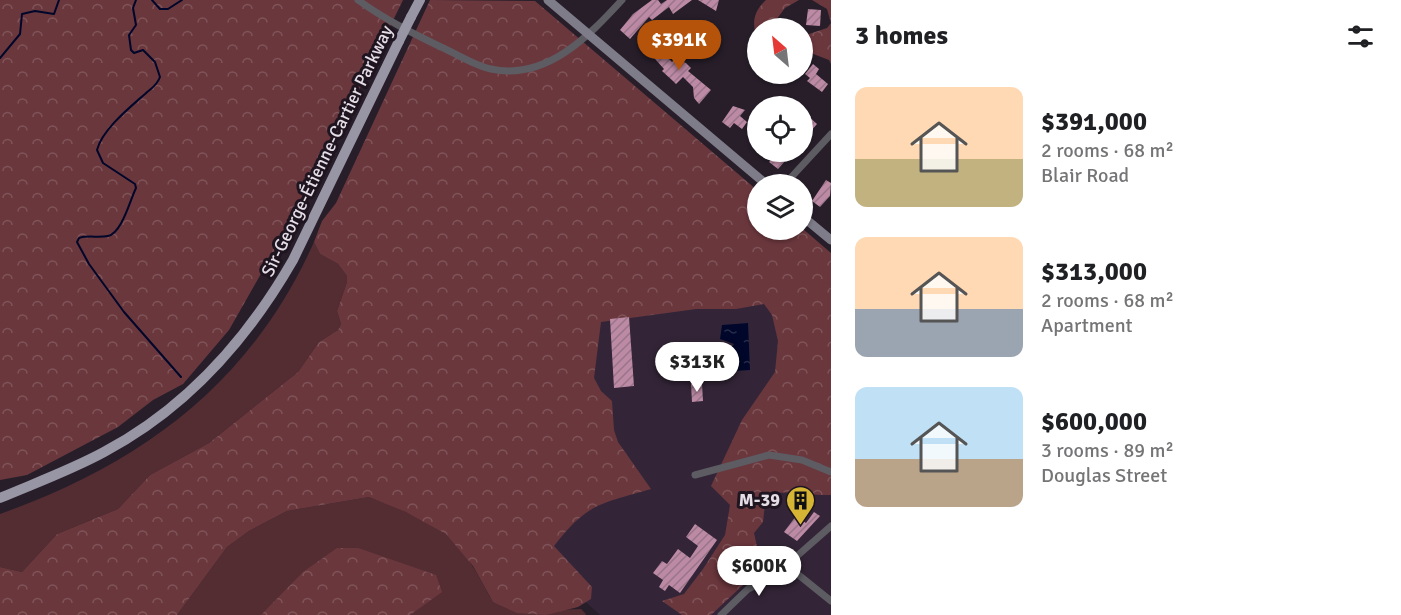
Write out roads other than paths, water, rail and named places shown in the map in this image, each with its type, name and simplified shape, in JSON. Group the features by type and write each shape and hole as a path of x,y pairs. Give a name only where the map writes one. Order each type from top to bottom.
{"main road":[{"name":"Sir-George-Étienne-Cartier Parkway","path":"0,498 78,465 124,441 165,413 221,363 276,290 293,260 420,0"}],"street":[{"path":"358,0 404,29 490,69 511,71 532,68 550,61 590,34 622,0"},
{"path":"548,0 754,174"},
{"path":"794,174 831,134"},
{"path":"813,225 831,240"},
{"path":"695,475 769,455 802,460 831,472"},
{"path":"721,615 748,589 790,568 798,556 831,526"},
{"path":"790,568 831,601"}],"water":[{"path":"748,323 750,370 671,375 670,353 700,358 716,347 730,349 734,344 720,339 722,325"}],"waterway":[{"path":"0,58 20,34 22,14 35,11 54,14 59,0"},
{"path":"136,0 133,8 136,25 129,35 131,50 134,53 143,50 155,62 160,77 155,85 110,127 97,150 103,163 135,184 136,188 125,215 113,234 104,237 82,237 77,242 89,264 124,312 181,377"},
{"path":"152,0 160,9 168,9 182,0"}],"place":[{"name":"M-39","path":"801,526"}]}
